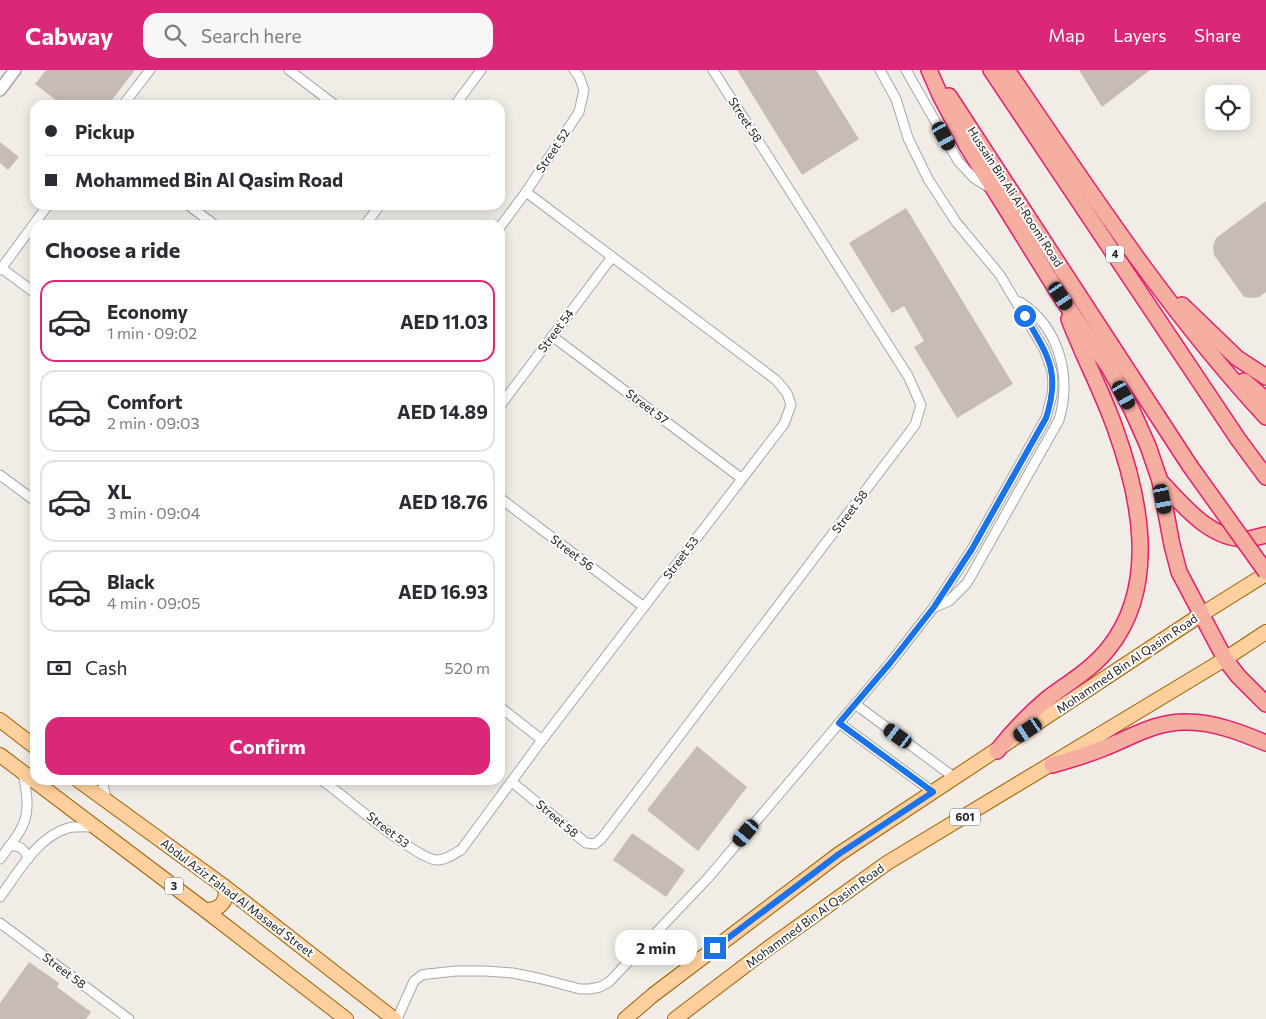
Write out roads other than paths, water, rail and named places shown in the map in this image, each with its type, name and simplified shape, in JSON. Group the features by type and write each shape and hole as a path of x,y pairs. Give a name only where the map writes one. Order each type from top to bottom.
{"highway":[{"path":"930,70 953,122 1061,296 1110,369 1131,408 1148,446 1160,481 1179,572 1225,660 1266,704"},
{"name":"Hussain Bin Ali Al-Roomi Road","path":"930,70 1190,466 1266,573"},
{"name":"4","path":"991,70 1266,478"},
{"path":"1007,70 1134,256 1203,343 1266,417"},
{"path":"1134,256 1237,358 1266,377"},
{"path":"997,750 1034,710 1088,670 1108,649 1125,625 1134,600 1139,574 1138,522 1124,457 1114,427 1077,340 1061,296"},
{"path":"1203,343 1266,400"},
{"path":"1160,481 1195,516 1211,528 1229,537 1248,539 1266,535"},
{"path":"1052,764 1105,747 1144,729 1173,722 1203,723 1266,743"}],"main road":[{"name":"Mohammed Bin Al Qasim Road","path":"625,1019 653,995 839,854 1266,573"},
{"name":"Mohammed Bin Al Qasim Road","path":"675,1019 763,952 887,863 1225,660 1266,632"},
{"path":"0,720 30,743"},
{"name":"3","path":"0,755 30,777"},
{"name":"3","path":"40,785 346,1019"},
{"name":"Abdul Aziz Fahad Al Masaed Street","path":"85,785 225,887 395,1019"},
{"path":"205,910 213,910 220,907 227,894 225,887"}],"street":[{"path":"0,90 15,70"},
{"path":"127,100 150,70"},
{"path":"288,70 328,100"},
{"path":"459,100 481,70"},
{"name":"Street 52","path":"505,220 526,192 580,112 584,90 574,70"},
{"name":"Street 58","path":"512,782 586,843 595,844 602,838 915,425 921,405 908,376 713,70"},
{"path":"395,1019 414,981 422,975 466,971 514,973 542,978 580,989 600,987 609,982 708,878 934,607 972,549 1040,429 1050,406 1053,383 1049,360 1016,300 989,261 956,222 928,179 908,138 896,99 880,70"},
{"path":"906,70 958,161 974,178 996,192"},
{"name":"Street 53","path":"329,785 412,849 436,860 461,850 542,740 784,424 791,405 787,393 776,380 526,192"},
{"path":"195,210 208,220"},
{"path":"30,230 1,269 30,289"},
{"name":"Street 54","path":"505,399 612,256"},
{"path":"934,607 948,601 967,584 1059,420 1064,395 1064,374 1053,336 1035,314 1016,300"},
{"name":"Street 57","path":"552,336 742,478"},
{"path":"0,475 30,497"},
{"name":"Street 56","path":"505,502 644,607"},
{"path":"855,704 955,778"},
{"path":"505,711 542,740"},
{"path":"839,723 933,792"},
{"path":"0,859 26,820 28,806 23,772"},
{"path":"103,785 107,802"},
{"path":"0,897 47,838 70,828 96,827"},
{"path":"9,846 22,848 28,860"},
{"name":"Street 58","path":"0,923 129,1019"}]}
